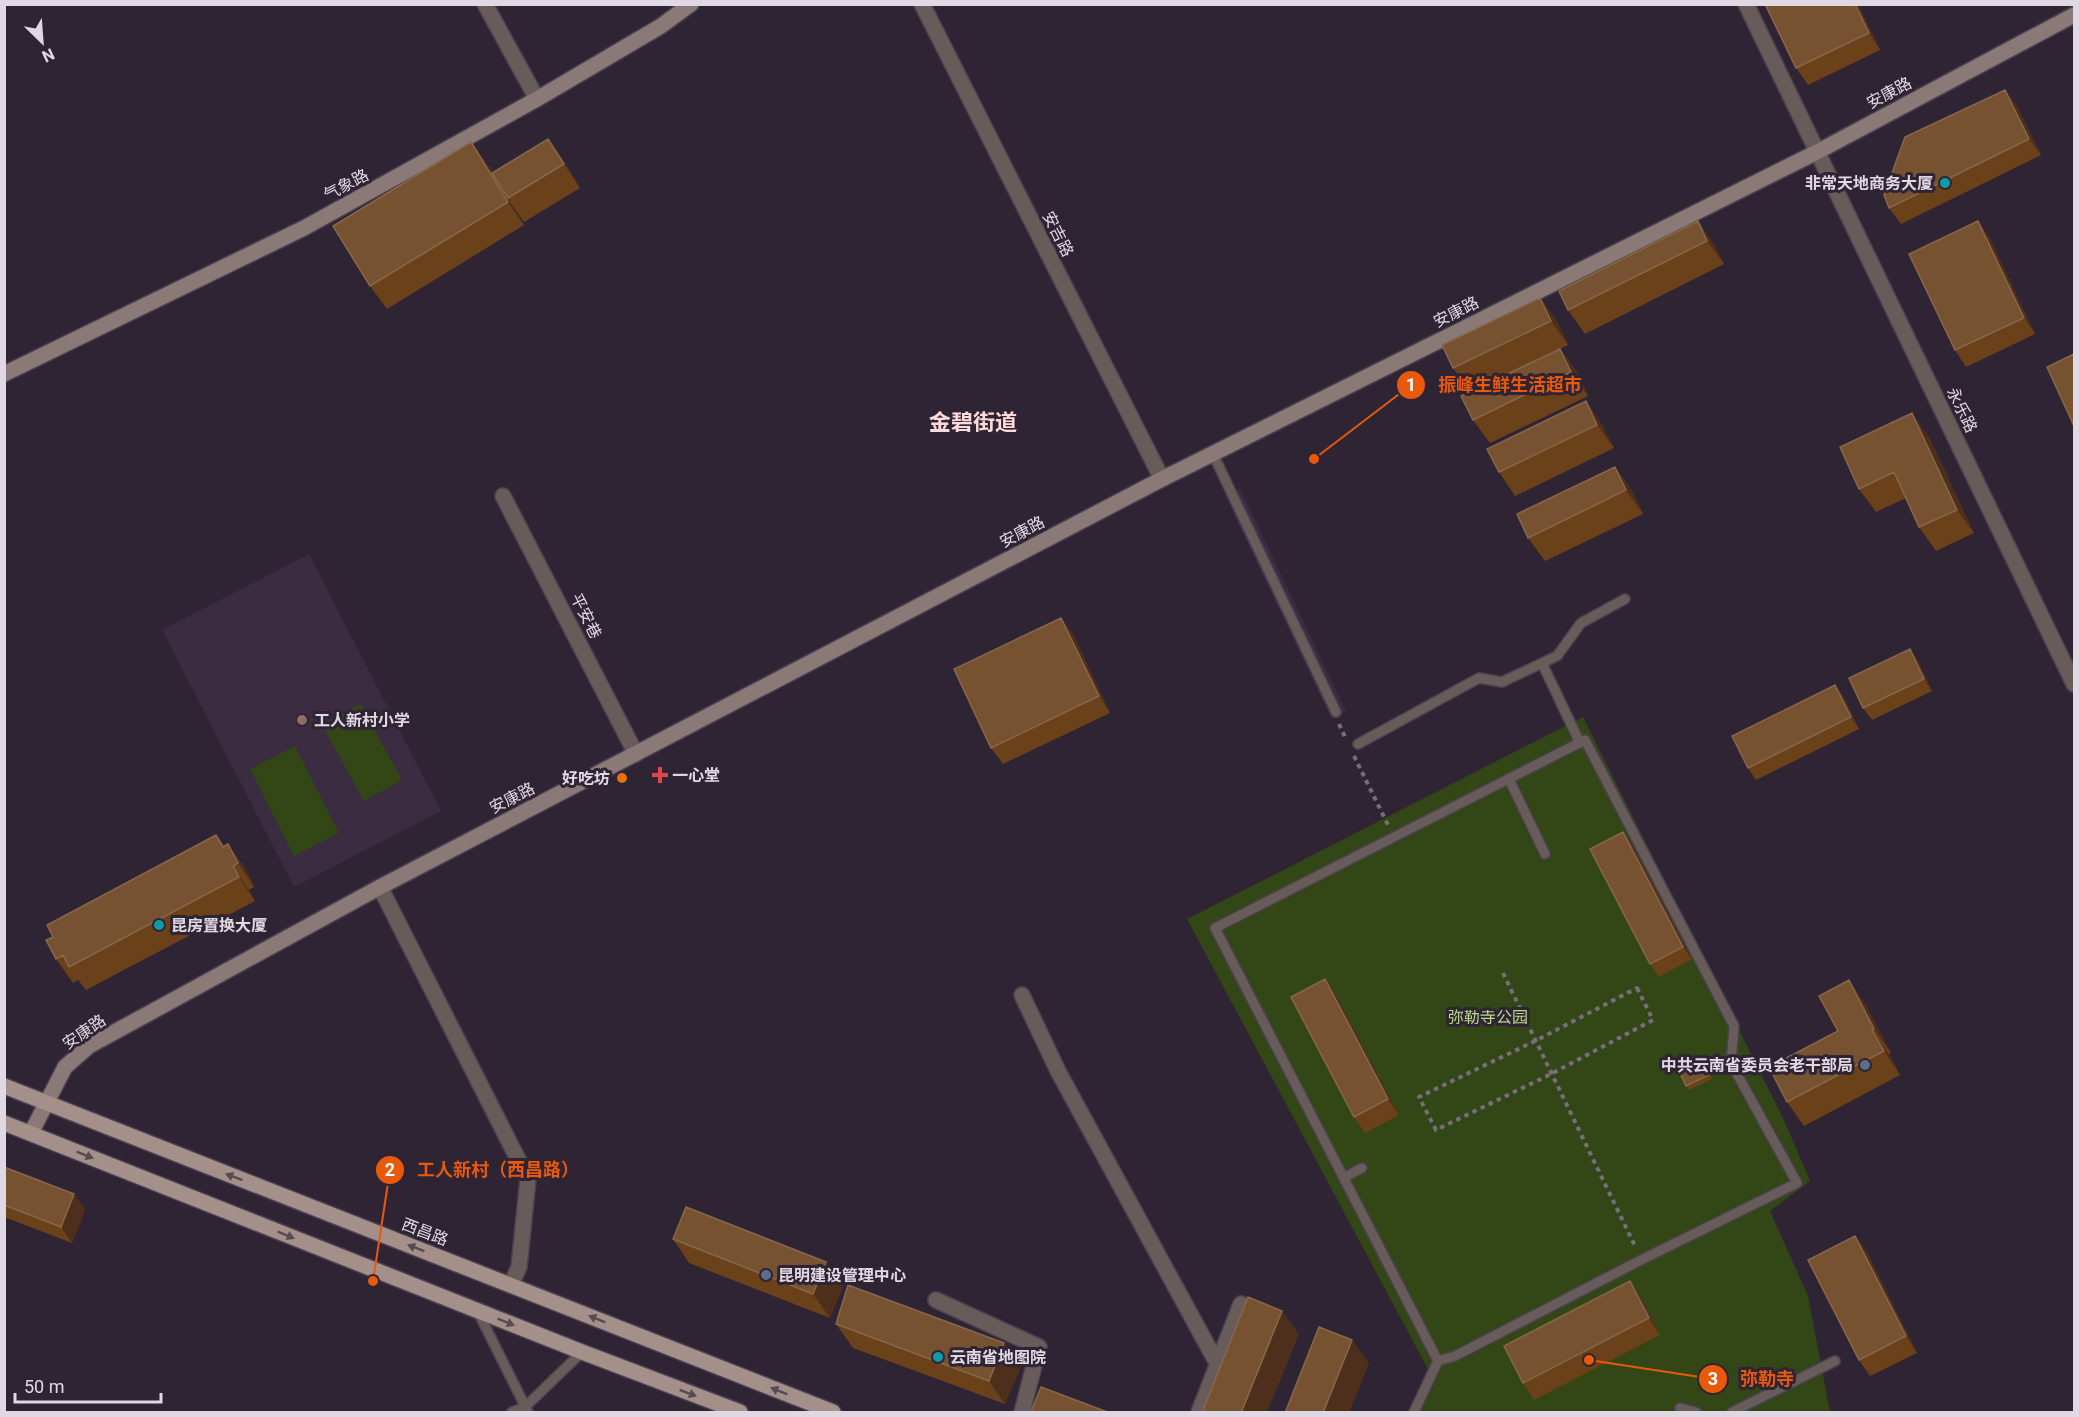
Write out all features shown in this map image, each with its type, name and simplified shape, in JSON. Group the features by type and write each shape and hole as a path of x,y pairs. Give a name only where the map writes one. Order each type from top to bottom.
{"main road":[{"name":"西昌路","path":"4,1086 833,1413"},
{"path":"4,1123 740,1413"}],"street":[{"path":"485,4 537,99"},
{"name":"气象路","path":"4,374 304,228 537,99 661,26 692,4"},
{"name":"安吉路","path":"922,4 1162,479"},
{"name":"永乐路","path":"1746,4 2074,682"},
{"name":"安康路","path":"31,1133 65,1067 89,1046 380,887 1162,479 1817,152 2074,15"},
{"name":"平安巷","path":"503,496 636,754"},
{"path":"380,887 528,1179 519,1267 511,1285"},
{"path":"1022,995 1058,1071 1218,1365"},
{"path":"936,1300 1039,1347 1022,1413"},
{"path":"1199,1413 1241,1304"}],"lane":[{"path":"1213,454 1336,712"},
{"path":"1353,744 1479,678 1502,682 1557,656 1581,623 1625,598"},
{"path":"1542,663 1580,743"},
{"path":"1586,740 1734,1026 1731,1063 1797,1183 1455,1356 1438,1360 1215,928 1586,740"},
{"path":"1509,779 1545,854"},
{"path":"1345,1177 1362,1168"},
{"path":"477,1310 526,1410"},
{"path":"512,1413 526,1410 582,1352"},
{"path":"1414,1413 1438,1360"},
{"path":"1732,1413 1835,1361"},
{"path":"1680,1408 1696,1413"}],"path":[{"path":"1336,712 1339,725 1353,744"},
{"path":"1354,755 1394,837"},
{"path":"1503,972 1641,1260"},
{"path":"1637,988 1653,1020 1551,1074 1436,1130 1419,1097 1637,988"}],"shaded area":[{"path":"1240,488 1346,711 1331,718 1225,495"},
{"name":"工人新村小学","path":"309,554 441,811 294,887 162,630"}],"green space":[{"path":"360,704 402,780 364,801 322,725"},
{"name":"弥勒寺公园","path":"1583,717 1783,1118 1810,1181 1770,1211 1808,1296 1830,1412 1407,1412 1430,1373 1187,919"},
{"path":"295,746 339,833 294,856 250,769"}],"building":[{"path":"1765,4 1855,4 1869,33 1796,68"},
{"path":"2005,90 2029,139 1889,208 1884,195 1905,137"},
{"path":"548,139 564,164 508,198 492,173"},
{"path":"471,142 508,202 370,286 333,226"},
{"path":"1698,221 1707,241 1568,310 1559,291"},
{"path":"1978,221 2024,318 1955,350 1909,254"},
{"path":"1540,298 1551,321 1453,368 1442,345"},
{"path":"1560,349 1571,372 1473,420 1461,396"},
{"path":"2074,354 2074,426 2047,367"},
{"path":"1586,401 1597,425 1499,472 1487,449"},
{"path":"1912,413 1957,510 1919,527 1894,472 1859,489 1840,447"},
{"path":"1615,467 1626,490 1528,538 1517,514"},
{"path":"1061,618 1099,696 991,748 954,669"},
{"path":"1910,649 1924,679 1863,708 1849,678"},
{"path":"1835,685 1851,717 1748,768 1732,736"},
{"path":"1623,832 1683,947 1650,964 1590,849"},
{"path":"216,835 223,847 228,844 238,863 233,866 239,877 69,967 63,955 56,959 46,940 53,937 47,925"},
{"path":"1325,979 1388,1099 1354,1117 1291,997"},
{"path":"1849,980 1884,1051 1787,1102 1769,1067 1838,1031 1819,996"},
{"path":"1703,1062 1709,1075 1686,1086 1680,1073"},
{"path":"4,1167 74,1194 61,1227 4,1205"},
{"path":"686,1207 826,1262 813,1294 673,1239"},
{"path":"1855,1236 1906,1336 1859,1360 1808,1260"},
{"path":"1630,1281 1649,1318 1523,1383 1504,1346"},
{"path":"848,1285 1004,1343 989,1381 836,1324"},
{"path":"1248,1297 1282,1311 1241,1413 1202,1413"},
{"path":"1319,1327 1352,1340 1323,1413 1285,1413"},
{"path":"1041,1387 1110,1413 1033,1413 1031,1412"}],"place":[{"name":"非常天地商务大厦","path":"1945,183"},
{"name":"振峰生鲜生活超市","path":"1314,459"},
{"name":"工人新村小学","path":"302,720"},
{"name":"一心堂","path":"660,775"},
{"name":"好吃坊","path":"622,778"},
{"name":"昆房置换大厦","path":"159,925"},
{"name":"中共云南省委员会老干部局","path":"1865,1065"},
{"name":"昆明建设管理中心","path":"766,1275"},
{"name":"工人新村（西昌路）","path":"373,1281"},
{"name":"云南省地图院","path":"938,1357"},
{"name":"弥勒寺","path":"1589,1360"}],"district":[{"name":"金碧街道","path":"973,422"}]}
